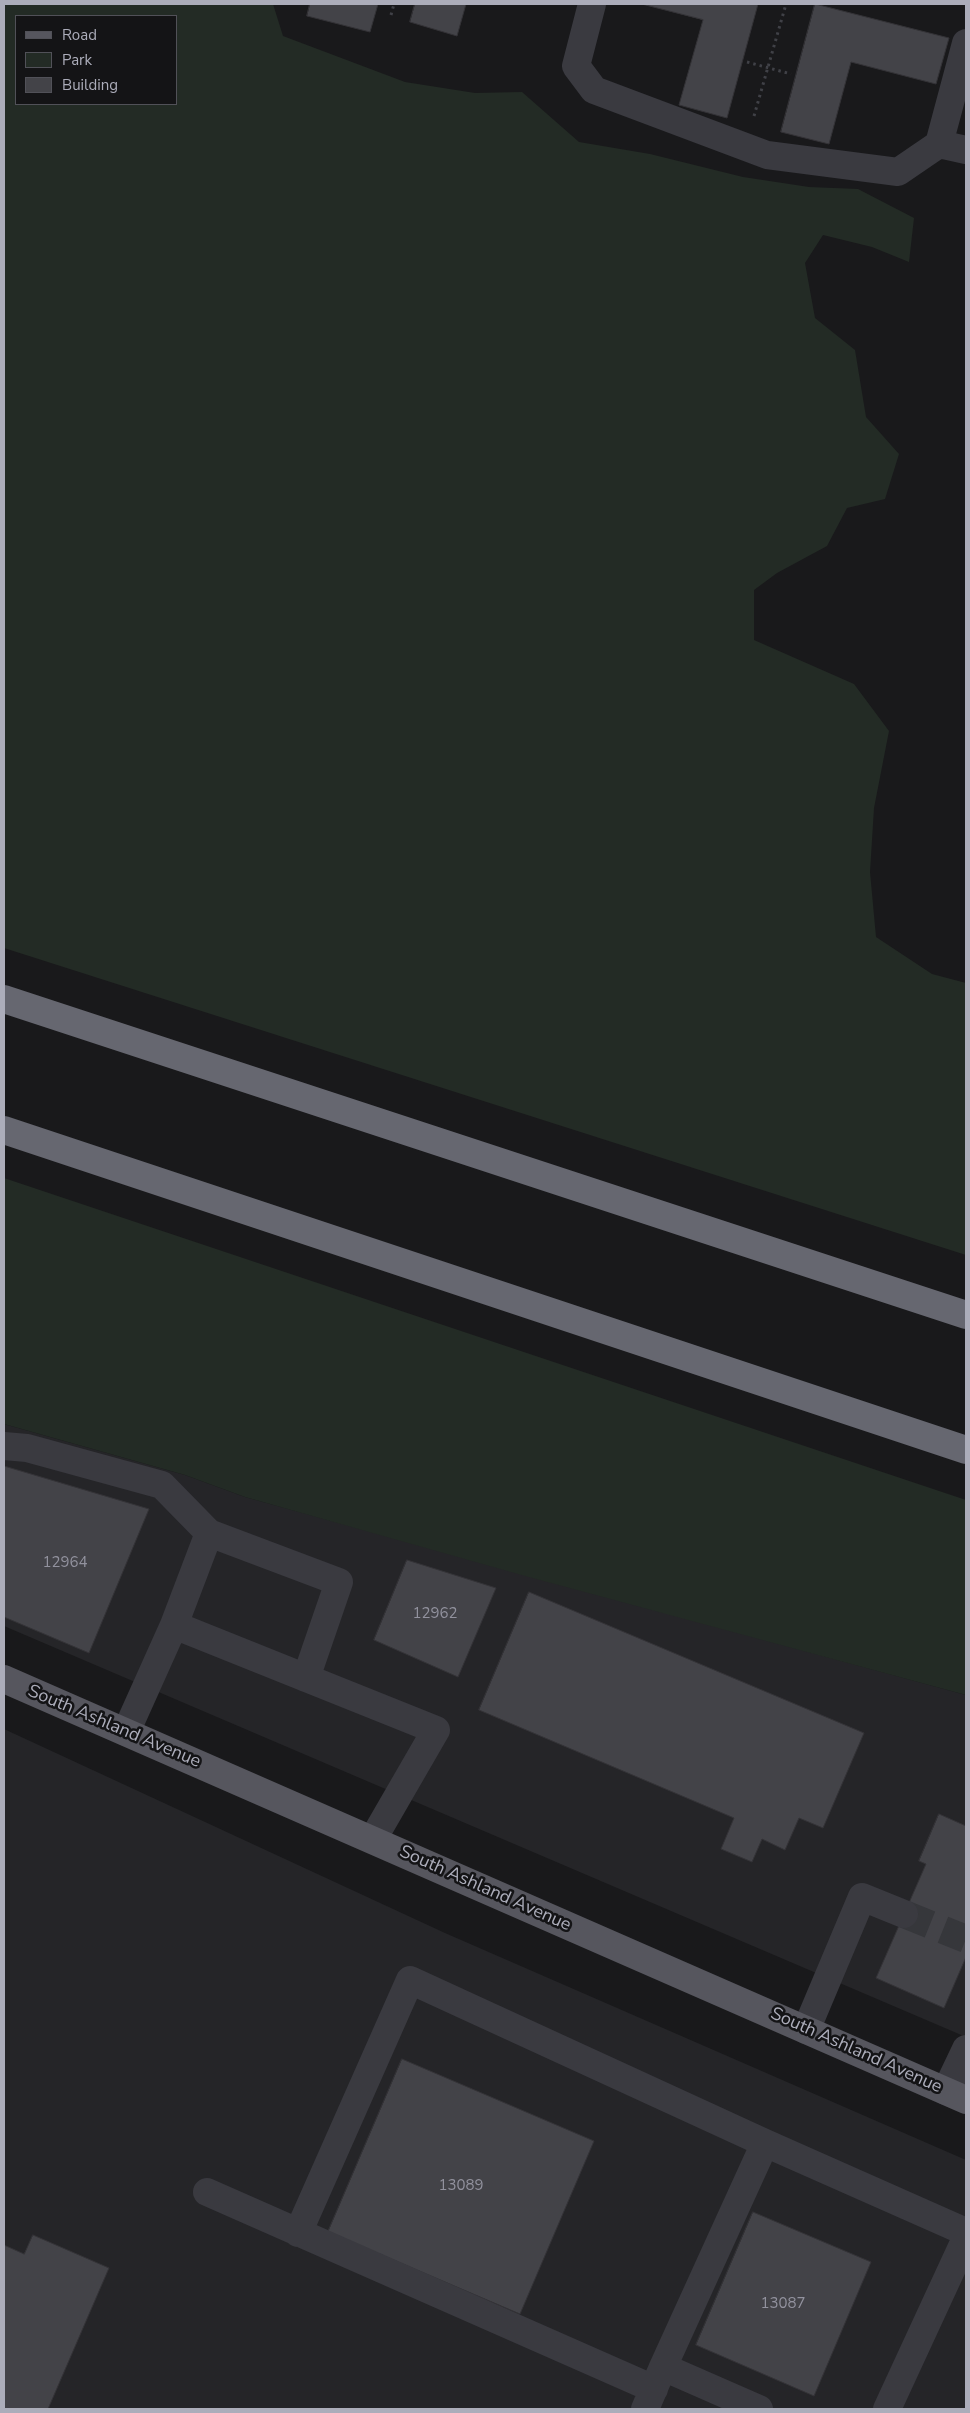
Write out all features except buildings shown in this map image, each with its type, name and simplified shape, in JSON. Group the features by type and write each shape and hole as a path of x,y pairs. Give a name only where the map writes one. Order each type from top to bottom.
{"highway":[{"path":"4,999 966,1315"},
{"path":"4,1130 966,1450"}],"main road":[{"name":"South Ashland Avenue","path":"4,1679 956,2095"}],"lane":[{"path":"592,4 576,66 594,90 767,155 898,172 939,144 966,43"},
{"path":"939,144 966,150"},
{"path":"4,1446 27,1448 162,1485 209,1533 339,1582 306,1678"},
{"path":"126,1732 174,1625 209,1533"},
{"path":"174,1625 436,1730 373,1839"},
{"path":"806,2030 862,1897 904,1914"},
{"path":"298,2233 410,1980 765,2143 966,2232"},
{"path":"956,2095 966,2049"},
{"path":"654,2388 765,2143"},
{"path":"207,2192 654,2388 759,2409"},
{"path":"887,2409 966,2238"}],"path":[{"path":"391,15 394,4"},
{"path":"753,121 786,4"},
{"path":"747,62 791,74"}],"shaded area":[{"path":"4,1424 185,1475 245,1497 966,1695 966,2037 4,1626"},
{"path":"4,1729 445,1933 966,2160 966,2409 4,2409"}],"green space":[{"path":"4,4 273,4 283,36 405,82 475,93 522,92 579,142 650,154 743,177 809,187 858,189 914,218 909,262 872,247 823,235 805,263 815,318 855,350 866,417 899,454 885,499 847,508 827,546 777,573 754,590 754,640 854,684 889,731 874,808 870,872 876,937 932,974 966,983 966,1255 4,948"},
{"path":"4,1178 966,1500 966,1695 518,1574 245,1497 185,1475 4,1424"}],"tunnel":[{"path":"904,1914 966,1939"}]}
